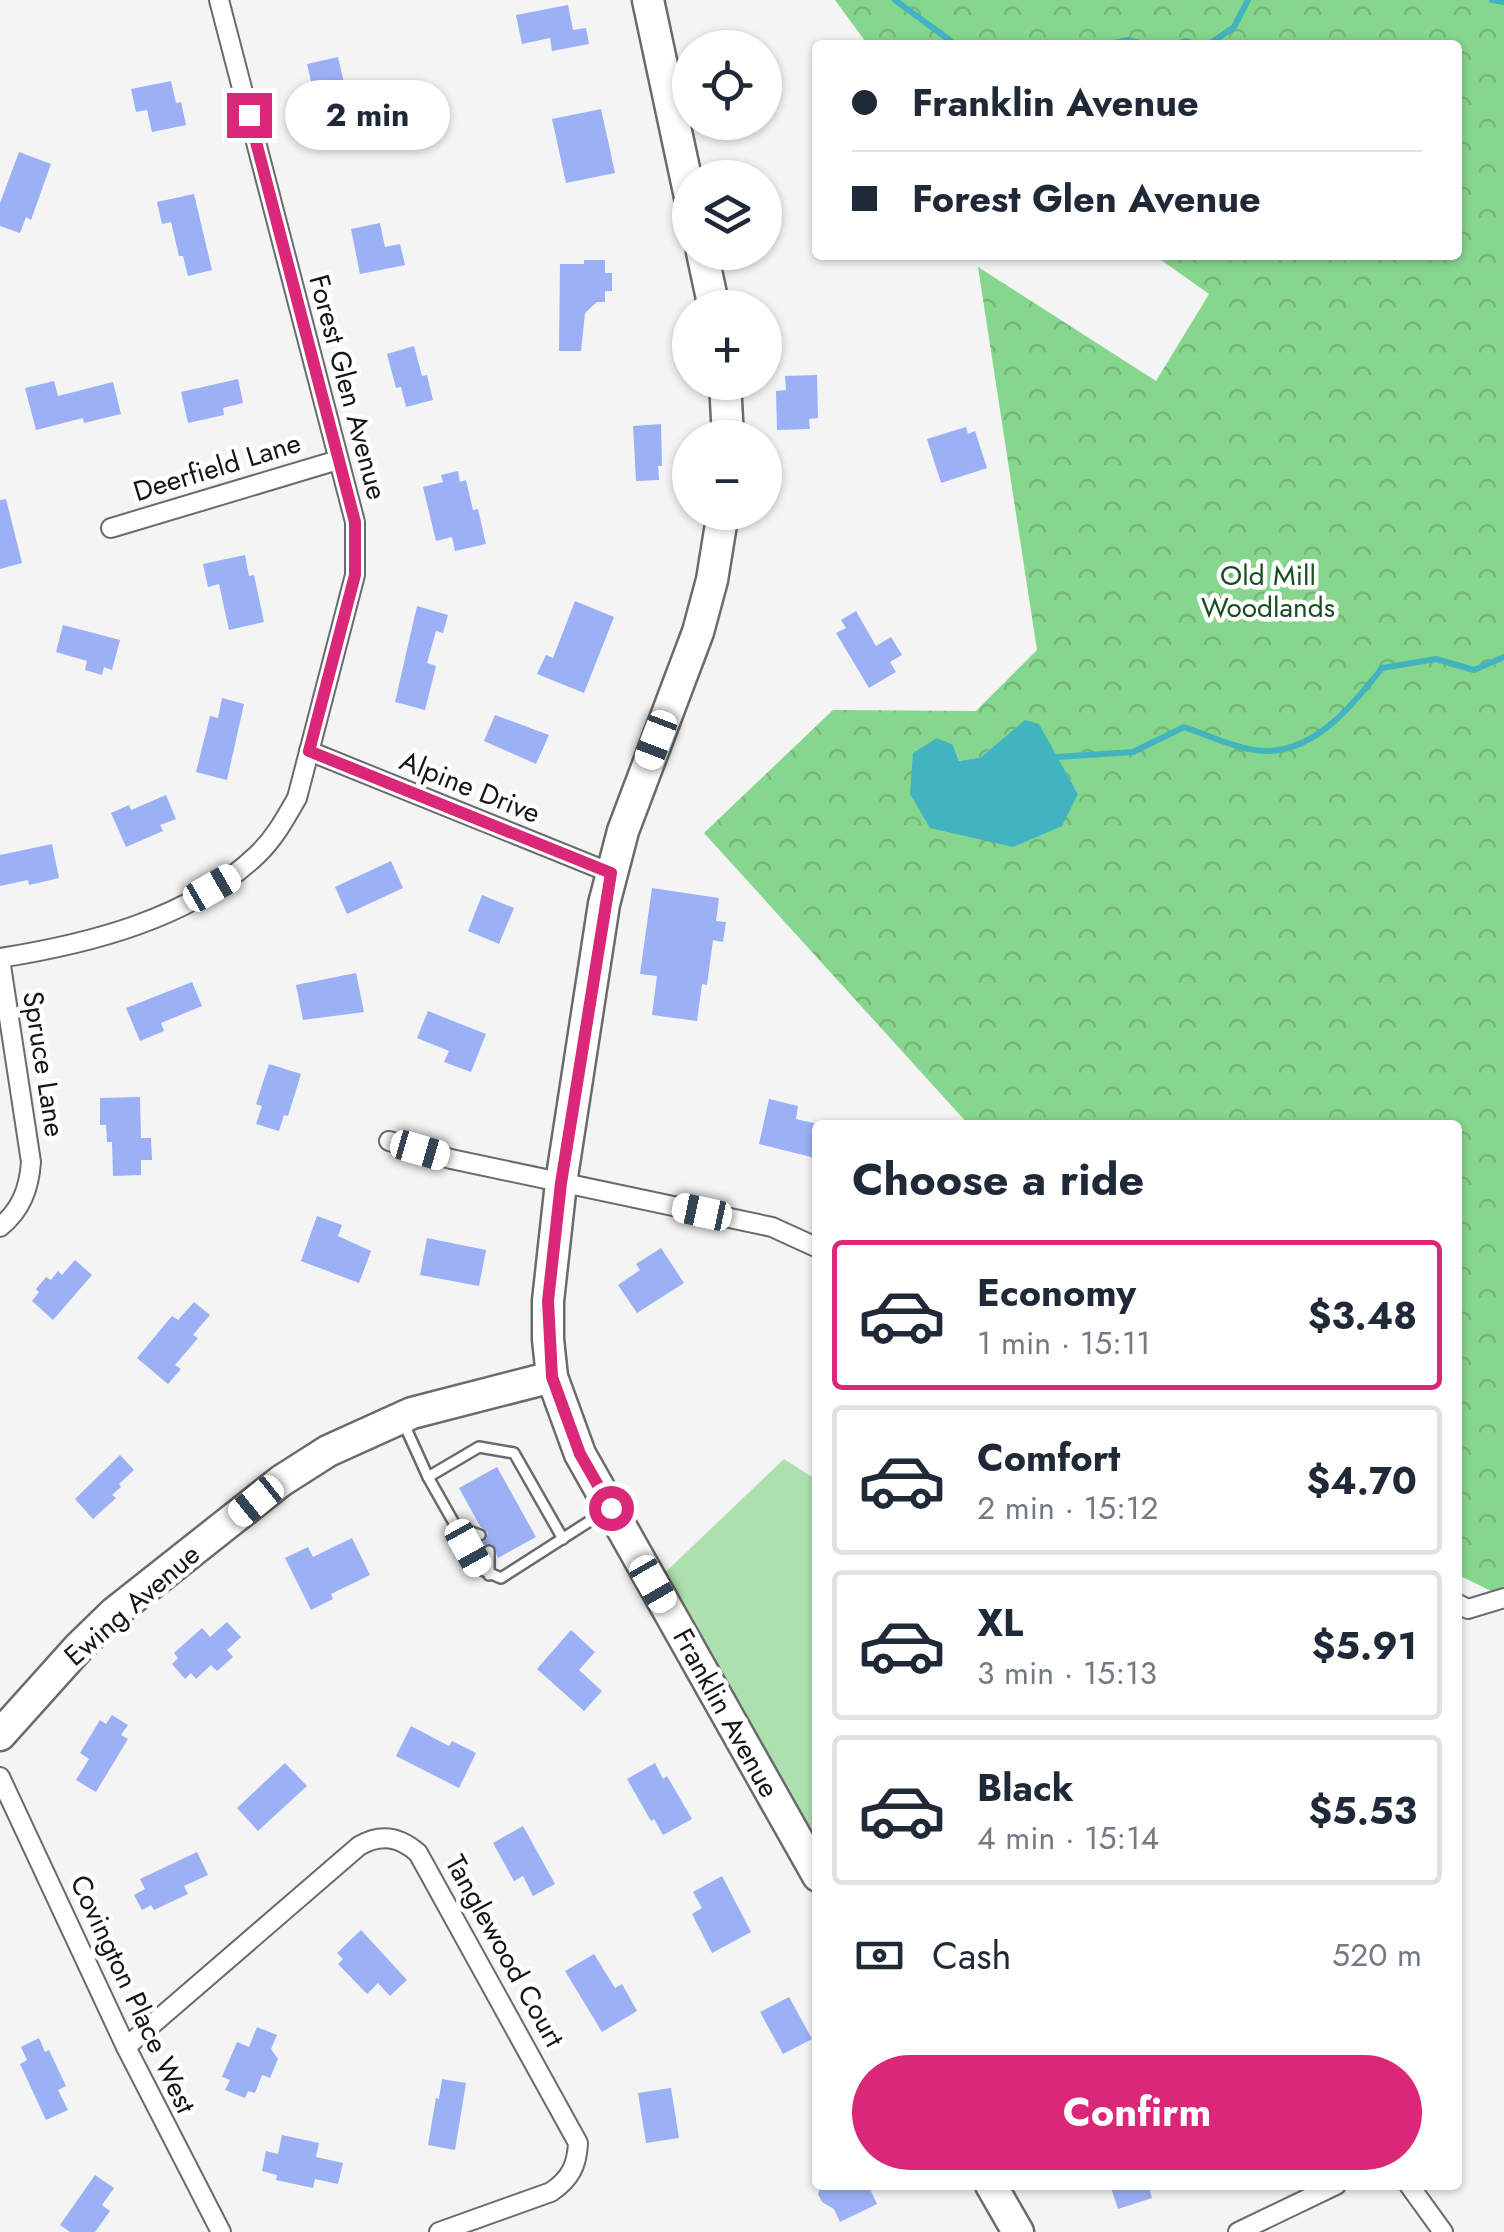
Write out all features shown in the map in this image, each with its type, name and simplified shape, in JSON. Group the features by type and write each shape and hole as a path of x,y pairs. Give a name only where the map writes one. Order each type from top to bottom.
{"main road":[{"path":"648,0 682,160"},
{"name":"Franklin Avenue","path":"720,530 698,632 636,794 611,873 561,1183 548,1301 552,1377 580,1454 812,1865"},
{"name":"Ewing Avenue","path":"0,1734 114,1613 281,1481 328,1451 400,1417 552,1377"},
{"path":"994,2190 1018,2232"}],"street":[{"name":"Forest Glen Avenue","path":"0,959 52,950 145,922 234,874 259,854 280,829 296,798 355,575 355,522 220,0"},
{"name":"Deerfield Lane","path":"111,528 338,460"},
{"name":"Alpine Drive","path":"309,751 611,873"},
{"name":"Spruce Lane","path":"0,959 32,1162 22,1201 0,1227"},
{"path":"389,1141 451,1159 772,1227 812,1245"},
{"path":"1462,1606 1468,1609 1504,1598"},
{"name":"Covington Place West","path":"0,1777 126,2047 221,2232"},
{"name":"Tanglewood Court","path":"126,2047 359,1846 380,1837 407,1844 418,1853 578,2143 573,2172 551,2192 438,2232"},
{"path":"1238,2232 1326,2190"},
{"path":"1414,2190 1443,2232"}],"lane":[{"path":"400,1417 428,1477 480,1569 489,1575 501,1578 611,1508"},
{"path":"428,1477 479,1446 514,1454 564,1538"},
{"path":"457,1527 480,1535"},
{"path":"489,1551 489,1575"}],"green space":[{"name":"Old Mill Woodlands","path":"835,0 1504,0 1504,1597 1462,1577 1462,1120 964,1120 704,833 833,710 976,711 1037,650 978,267 1156,381 1209,294 1161,260 1462,260 1462,40 864,40","holes":["1025,721 1039,725 1078,794 913,753 953,745 959,761 981,757"]},
{"path":"784,1459 812,1477 812,1867 653,1584"}],"water":[{"path":"1025,720 1039,724 1078,794 1062,826 1013,847 930,828 910,794 913,753 937,738 953,745 959,761 981,757"}],"building":[{"path":"568,5 573,30 586,28 589,44 552,51 550,38 522,44 516,15"},
{"path":"338,57 348,100 317,107 307,64"},
{"path":"171,81 186,125 152,132 147,110 136,112 131,89"},
{"path":"601,109 615,173 566,183 552,119"},
{"path":"19,152 51,164 31,220 26,217 20,233 0,226 0,203"},
{"path":"194,194 212,270 188,276 171,222 162,224 157,202"},
{"path":"380,223 385,247 400,244 405,265 360,274 351,229"},
{"path":"584,260 605,260 605,273 612,273 612,291 605,291 605,302 597,302 585,313 581,351 559,351 560,264 584,264"},
{"path":"414,346 433,400 406,407 401,387 396,388 387,354"},
{"path":"817,375 818,418 809,419 810,429 782,430 782,420 777,420 776,400 782,400 782,390 786,390 785,376"},
{"path":"238,379 243,403 223,408 224,415 188,423 181,392"},
{"path":"54,381 58,396 113,382 121,414 84,423 83,418 36,430 25,388"},
{"path":"661,424 659,480 636,481 633,426"},
{"path":"966,427 968,434 975,431 987,468 941,483 927,439"},
{"path":"458,471 460,482 466,480 473,510 478,509 486,544 455,551 452,537 436,541 423,487 443,482 441,475"},
{"path":"6,499 22,563 0,569 0,500"},
{"path":"245,555 249,576 254,575 264,622 229,630 219,584 208,587 203,564"},
{"path":"575,601 614,617 584,693 537,674 546,655 553,658"},
{"path":"417,606 448,615 443,633 436,631 427,663 436,666 425,710 395,702"},
{"path":"856,611 876,646 891,637 902,655 890,662 896,672 869,688 836,633 846,628 841,620"},
{"path":"63,625 120,640 112,670 104,667 102,675 85,670 87,661 56,652"},
{"path":"222,698 244,704 227,780 196,772 210,716 218,718"},
{"path":"495,715 549,735 536,764 484,741"},
{"path":"166,795 176,819 160,825 163,831 126,847 111,813 129,805 131,810"},
{"path":"52,844 59,878 0,886 0,855"},
{"path":"391,861 403,888 347,914 335,887"},
{"path":"652,888 719,898 716,921 726,922 723,942 713,940 697,1021 652,1015 657,976 640,974"},
{"path":"482,895 514,908 499,944 468,931"},
{"path":"356,973 364,1012 303,1020 296,985"},
{"path":"192,982 202,1006 161,1023 164,1031 140,1041 126,1008"},
{"path":"428,1011 486,1034 471,1072 444,1062 449,1051 417,1038"},
{"path":"269,1064 301,1074 279,1131 256,1124 262,1106 256,1104"},
{"path":"140,1097 141,1138 151,1138 152,1160 141,1160 141,1175 113,1176 112,1142 107,1142 106,1125 100,1125 100,1098"},
{"path":"769,1099 798,1106 796,1119 812,1123 812,1157 759,1144"},
{"path":"317,1216 342,1225 338,1236 371,1251 359,1283 301,1261"},
{"path":"427,1238 486,1250 479,1286 420,1275"},
{"path":"661,1248 684,1283 637,1313 618,1285 640,1270 636,1264"},
{"path":"75,1260 92,1275 53,1320 32,1301 39,1292 36,1289 46,1277 51,1280 58,1271 62,1275"},
{"path":"194,1302 210,1315 193,1335 198,1338 175,1365 181,1369 168,1384 137,1358 172,1316 178,1320"},
{"path":"120,1455 134,1470 119,1484 121,1487 112,1495 116,1498 93,1519 75,1499"},
{"path":"497,1467 536,1537 498,1558 492,1544 484,1545 481,1554 479,1551 474,1541 484,1542 488,1533 459,1488"},
{"path":"352,1538 370,1575 331,1594 333,1599 311,1610 285,1558 308,1547 313,1557"},
{"path":"227,1622 241,1637 227,1650 233,1657 217,1671 211,1665 196,1679 191,1673 185,1679 172,1664 178,1658 174,1653 202,1628 210,1637"},
{"path":"571,1630 595,1652 579,1670 602,1691 584,1711 537,1669"},
{"path":"112,1715 128,1725 121,1735 128,1739 96,1792 76,1780 89,1759 80,1753 100,1720 106,1724"},
{"path":"411,1726 449,1746 452,1741 476,1753 459,1788 396,1756"},
{"path":"285,1763 307,1786 258,1831 237,1808"},
{"path":"655,1763 692,1819 663,1835 627,1779"},
{"path":"523,1826 555,1884 533,1896 523,1876 514,1881 493,1843"},
{"path":"197,1852 208,1875 184,1886 188,1894 154,1910 151,1905 142,1910 134,1895 145,1889 140,1879"},
{"path":"722,1876 751,1932 712,1953 692,1914 702,1908 693,1892"},
{"path":"361,1930 407,1980 390,1996 378,1983 367,1994 338,1964 343,1959 337,1953"},
{"path":"594,1954 615,1988 622,1984 637,2011 602,2032 565,1971"},
{"path":"789,1997 812,2039 783,2054 760,2012"},
{"path":"257,2027 277,2035 271,2049 278,2059 270,2078 262,2075 255,2093 248,2091 245,2098 225,2090 230,2080 222,2077 237,2042 249,2047"},
{"path":"39,2038 66,2086 58,2090 68,2110 46,2120 20,2064 27,2060 21,2047"},
{"path":"442,2079 466,2083 455,2150 428,2145"},
{"path":"671,2088 679,2138 646,2143 638,2093"},
{"path":"282,2135 319,2143 316,2157 343,2163 338,2184 315,2179 313,2188 276,2180 277,2175 262,2171 266,2151 278,2154"},
{"path":"95,2175 114,2188 102,2205 110,2211 95,2232 70,2232 60,2225"},
{"path":"819,2190 870,2190 877,2204 840,2222 834,2209 822,2202"},
{"path":"1112,2190 1150,2190 1152,2198 1118,2209"}],"waterway":[{"path":"895,0 949,40"},
{"path":"1215,40 1234,27 1248,0"},
{"path":"1492,0 1504,2"},
{"path":"1057,757 1133,752 1184,727 1246,748 1284,749 1332,723 1382,668 1436,659 1474,670 1504,657"}],"route":[{"path":"249,115 355,522 355,575 309,751 611,873 561,1183 548,1301 548,1340 552,1377 562,1410 580,1454 611,1508"}]}
